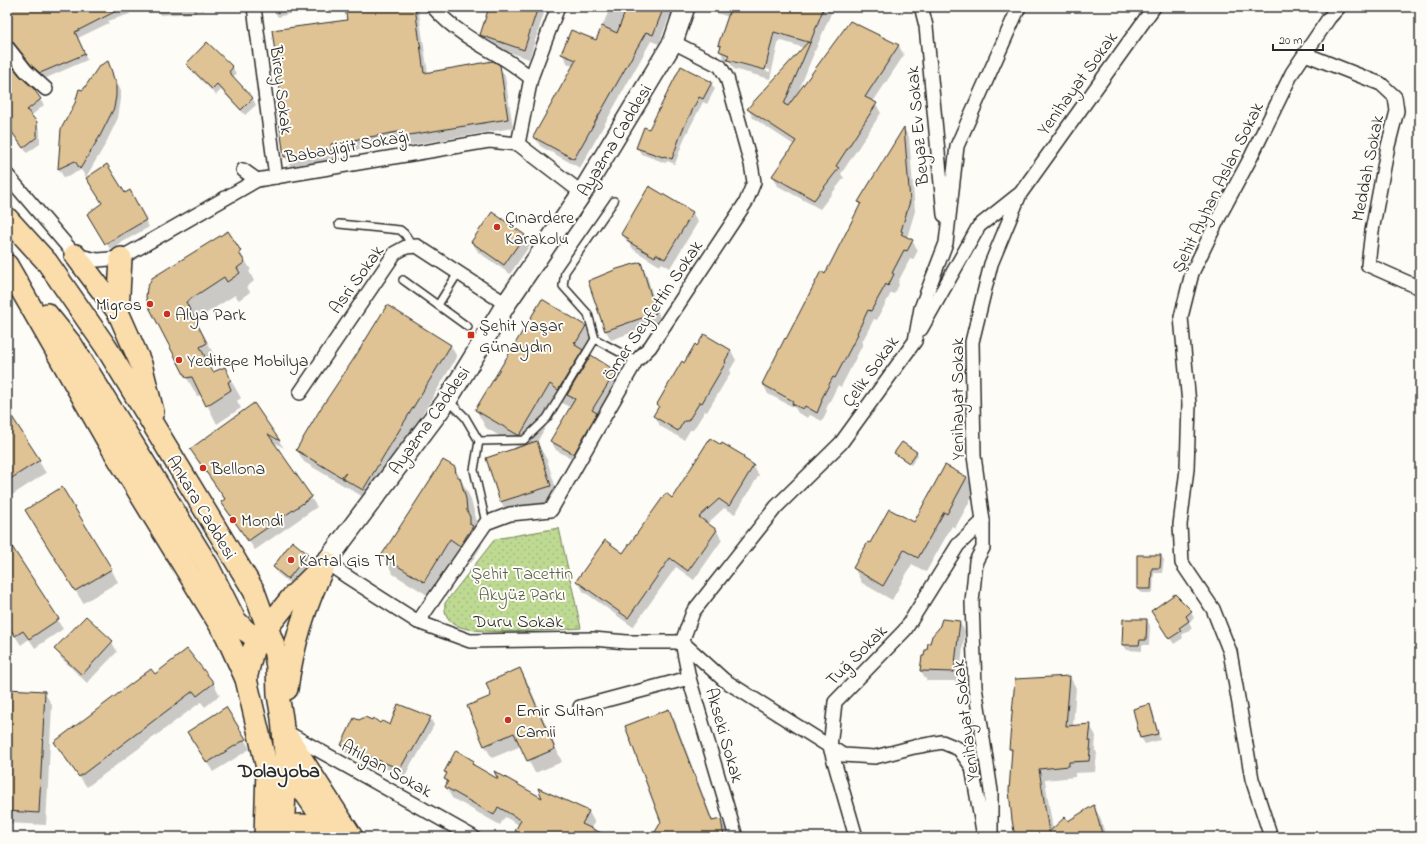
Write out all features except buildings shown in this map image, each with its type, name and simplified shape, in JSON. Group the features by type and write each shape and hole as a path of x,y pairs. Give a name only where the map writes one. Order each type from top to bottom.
{"main road":[{"name":"Ankara Caddesi","path":"7,218 47,262 106,347 254,591 277,668 278,695 283,731 286,766 277,834"},
{"path":"74,255 118,312 141,364 160,438"},
{"path":"118,312 121,258"},
{"path":"7,264 72,345 208,566 235,620 248,671 267,768 277,834 292,826 302,825 312,826 329,837"},
{"path":"7,264 108,440 248,671 273,740 286,766 335,837"},
{"path":"248,671 253,650 267,637 292,597 326,562"},
{"path":"254,591 264,598 276,598 326,562"},
{"path":"326,562 307,604 295,644 287,688 283,731 352,837"},
{"path":"235,620 246,631 267,637"}],"street":[{"name":"Birey Sokak","path":"254,7 276,177"},
{"path":"433,7 443,19 461,33 504,59 531,78"},
{"path":"558,7 531,78 518,144 582,193"},
{"name":"Ayazma Caddesi","path":"326,562 448,399 506,304 582,193 673,42 685,7"},
{"name":"Beyaz Ev Sokak","path":"920,7 926,26 946,243"},
{"name":"Çelik Sokak","path":"682,642 693,612 776,507 840,442 915,341 921,308 946,243 957,146 1019,7"},
{"name":"Yenihayat Sokak","path":"991,837 991,791 975,687 972,602 976,560 983,548 983,521 974,456 972,342 992,264 1020,194 1154,7"},
{"name":"Şehit Ayhan Aslan Sokak","path":"1271,837 1252,779 1230,652 1213,609 1182,563 1180,525 1187,469 1189,404 1181,317 1192,273 1292,73 1338,7"},
{"name":"Ömer Seyfettin Sokak","path":"486,523 510,514 551,510 636,361 650,347 746,202 754,182 751,164 727,78 720,66 673,42"},
{"path":"7,47 26,71 46,89"},
{"name":"Meddah Sokak","path":"1305,54 1381,84 1395,97 1397,111 1372,231 1368,266 1420,288"},
{"name":"Babayiğit Sokağı","path":"121,258 257,180 489,141 518,144"},
{"path":"243,170 257,180"},
{"path":"7,175 74,255 98,260 121,258"},
{"path":"915,341 979,226 1020,194"},
{"name":"Asri Sokak","path":"300,393 395,252 406,247 417,246 506,304"},
{"name":"Tuğ Sokak","path":"856,837 830,747 835,702 905,630 958,545 983,521"},
{"path":"418,622 486,523"},
{"name":"Duru Sokak","path":"326,562 418,622 470,641 593,638 627,642 682,642"},
{"path":"682,642 724,680 842,755 875,757 914,747 942,742 959,749 972,767 984,837"},
{"name":"Akseki Sokak","path":"682,642 689,678 736,837"},
{"path":"580,707 689,678"},
{"name":"Atılgan Sokak","path":"283,731 473,837"}],"lane":[{"path":"614,201 565,272 563,286 588,314 595,339 636,361"},
{"path":"339,224 400,230 406,235 410,246"},
{"path":"438,305 458,273"},
{"path":"403,280 468,327"},
{"path":"479,441 524,440 547,418 595,339"},
{"path":"448,399 465,417 479,441 474,470 486,523"}],"green space":[{"name":"Şehit Tacettin Akyüz Parkı","path":"559,528 581,628 496,632 464,628 454,624 447,617 445,612 445,603 495,539"}],"place":[{"name":"Çınardere Karakolu","path":"497,227"},
{"name":"Migros","path":"150,304"},
{"name":"Alya Park","path":"167,314"},
{"name":"Şehit Yaşar Günaydın","path":"471,335"},
{"name":"Yeditepe Mobilya","path":"179,360"},
{"name":"Bellona","path":"203,468"},
{"name":"Mondi","path":"233,520"},
{"name":"Kartal Gis TM","path":"291,560"},
{"name":"Emir Sultan Camii","path":"508,720"}],"district":[{"name":"Dolayoba","path":"279,770"}]}
